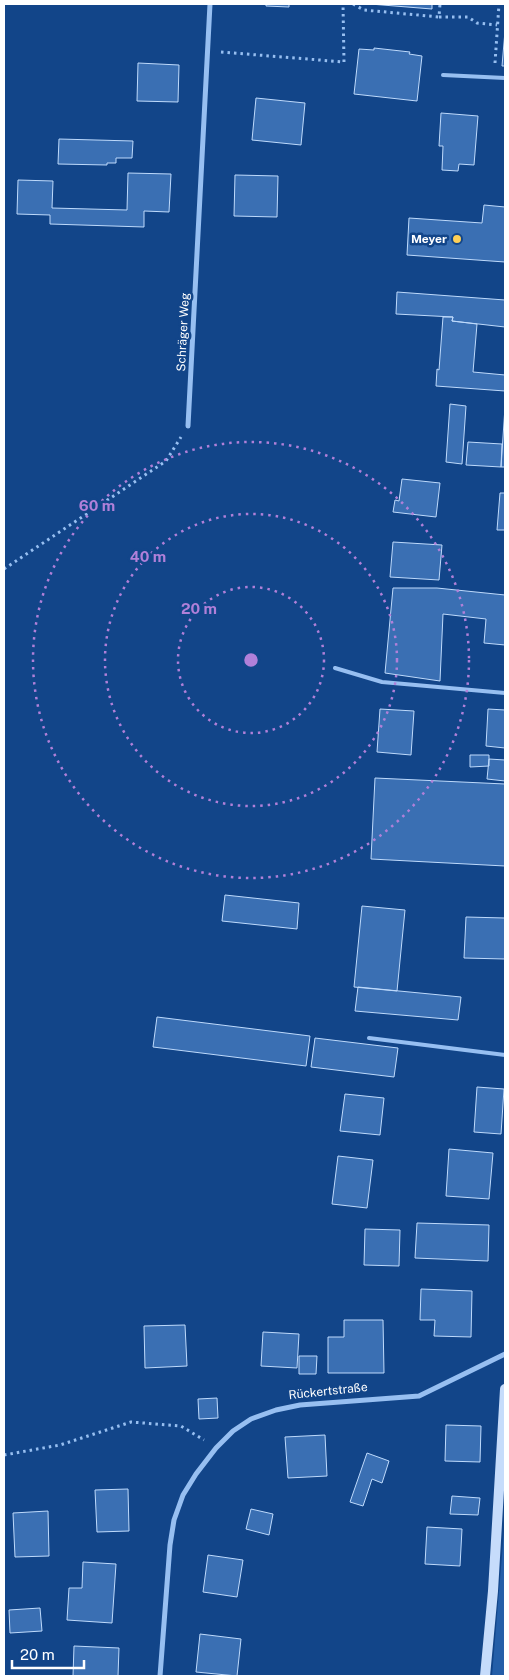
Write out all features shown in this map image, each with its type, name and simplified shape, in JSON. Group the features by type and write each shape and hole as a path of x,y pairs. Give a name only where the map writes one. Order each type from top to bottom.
{"street":[{"name":"Schräger Weg","path":"188,426 210,4"},
{"name":"Rückertstraße","path":"160,1676 170,1545 174,1520 183,1495 196,1474 216,1448 233,1431 251,1419 300,1404 419,1396 505,1354"},
{"path":"485,1676 493,1591 505,1389"}],"lane":[{"path":"443,75 505,78"},
{"path":"335,668 382,682 505,693"},
{"path":"369,1038 505,1055"}],"path":[{"path":"208,51 344,62 343,4"},
{"path":"353,4 364,10 468,17 477,23 497,25"},
{"path":"439,16 440,4"},
{"path":"494,78 499,4"},
{"path":"4,569 166,461 188,426"},
{"path":"4,1455 60,1445 130,1422 181,1426 216,1448"}],"shaded area":[{"path":"505,1519 505,1676 492,1676"}],"building":[{"path":"266,4 289,4 289,7 266,6"},
{"path":"370,4 432,4 432,9"},
{"path":"505,31 505,66 502,66"},
{"path":"374,48 410,52 409,54 422,56 417,101 354,94 359,49 374,50"},
{"path":"138,63 179,65 178,102 137,101"},
{"path":"256,98 305,103 301,145 252,140"},
{"path":"441,113 478,116 474,165 459,164 458,171 442,170 443,146 439,146"},
{"path":"59,139 133,141 132,158 116,158 116,163 107,163 107,165 58,164"},
{"path":"128,173 171,174 169,212 144,211 144,227 50,224 50,215 17,214 18,180 53,181 52,208 127,210"},
{"path":"235,175 278,176 277,217 234,216"},
{"name":"Meyer","path":"484,205 505,207 505,262 407,255 409,218 482,223"},
{"path":"397,292 505,300 505,327 452,321 453,317 396,314"},
{"path":"443,317 453,317 452,321 477,324 473,372 505,375 505,391 436,386"},
{"path":"450,404 466,406 462,464 446,462"},
{"path":"505,407 505,467 501,467"},
{"path":"468,442 502,444 501,467 466,465"},
{"path":"402,479 440,483 436,517 393,512 395,500 399,501"},
{"path":"500,493 505,493 505,530 497,530"},
{"path":"393,542 442,545 439,580 390,577"},
{"path":"393,588 437,588 505,595 505,645 484,643 486,619 443,614 440,681 385,673"},
{"path":"380,709 414,711 411,755 377,752"},
{"path":"488,709 505,710 505,748 486,746"},
{"path":"470,755 489,755 489,766 470,767"},
{"path":"489,759 505,760 505,781 487,779"},
{"path":"375,778 505,784 505,866 371,859"},
{"path":"225,895 299,903 297,929 222,921"},
{"path":"362,906 405,910 397,991 354,987"},
{"path":"466,917 505,918 505,959 464,958"},
{"path":"358,987 461,997 458,1020 355,1011"},
{"path":"157,1017 310,1036 306,1066 153,1047"},
{"path":"315,1038 398,1048 394,1077 311,1067"},
{"path":"477,1087 504,1089 501,1134 474,1132"},
{"path":"345,1094 384,1098 380,1135 340,1131"},
{"path":"449,1149 493,1153 489,1199 446,1196"},
{"path":"338,1156 373,1160 367,1208 332,1204"},
{"path":"417,1223 489,1225 488,1261 415,1258"},
{"path":"365,1229 400,1230 399,1266 364,1265"},
{"path":"421,1289 472,1291 471,1337 434,1336 435,1320 420,1320"},
{"path":"344,1320 383,1320 384,1373 328,1373 328,1337 344,1337"},
{"path":"185,1325 187,1366 145,1368 144,1326"},
{"path":"263,1332 299,1334 297,1368 261,1366"},
{"path":"299,1356 317,1356 316,1374 299,1374"},
{"path":"217,1398 218,1418 199,1419 198,1399"},
{"path":"446,1425 481,1426 480,1462 445,1461"},
{"path":"325,1435 327,1476 288,1478 285,1437"},
{"path":"367,1453 389,1461 382,1483 372,1479 363,1506 350,1502"},
{"path":"128,1489 129,1531 97,1532 95,1490"},
{"path":"452,1496 480,1498 478,1515 450,1514"},
{"path":"251,1509 273,1514 269,1535 246,1529"},
{"path":"48,1511 49,1556 15,1557 13,1513"},
{"path":"427,1527 462,1529 460,1566 425,1564"},
{"path":"208,1555 243,1560 237,1597 203,1592"},
{"path":"83,1562 116,1564 112,1623 67,1620 69,1588 82,1588"},
{"path":"40,1608 42,1631 10,1633 9,1610"},
{"path":"200,1634 241,1639 237,1676 196,1672"},
{"path":"74,1646 119,1648 118,1676 73,1676"}],"place":[{"name":"Meyer","path":"457,239"}]}
